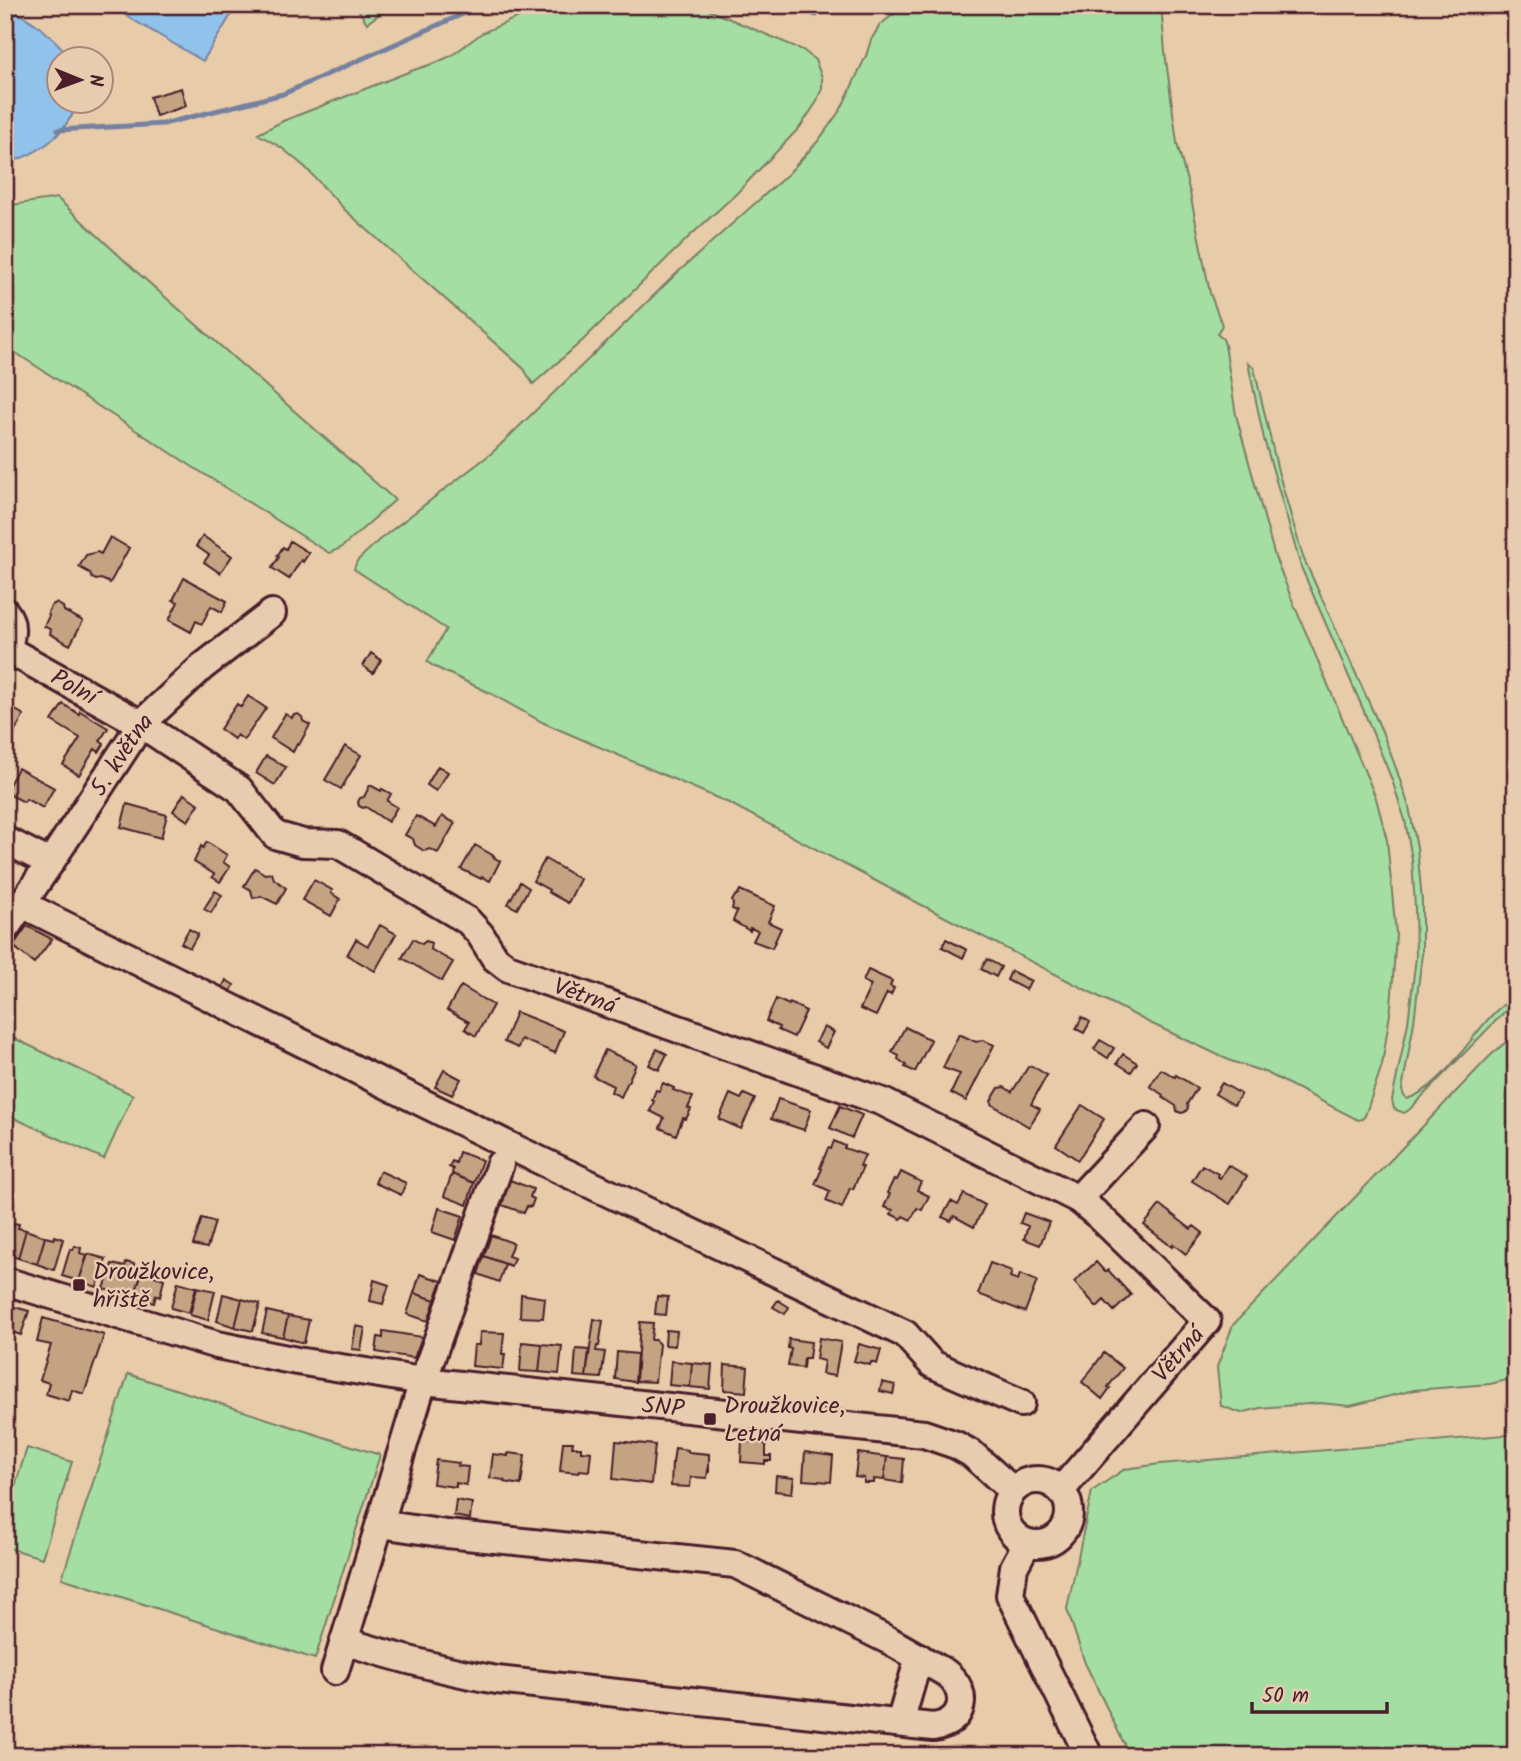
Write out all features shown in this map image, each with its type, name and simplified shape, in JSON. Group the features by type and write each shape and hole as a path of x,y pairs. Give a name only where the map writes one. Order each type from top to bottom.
{"street":[{"name":"Polní","path":"5,611 10,618 11,637 6,650 141,724"},
{"name":"5. května","path":"5,929 141,724 202,667 272,612"},
{"name":"Větrná","path":"141,724 239,789 275,835 303,843 338,844 468,921 495,958 508,968 883,1102 1078,1199 1099,1216 1207,1321 1062,1489"},
{"path":"5,840 50,863"},
{"path":"22,904 514,1148 905,1334 932,1364 1021,1403"},
{"path":"1078,1199 1146,1126"},
{"path":"335,1671 423,1381 500,1164"},
{"name":"SNP","path":"5,1281 217,1345 297,1361 423,1381 924,1434 956,1445 972,1454 1012,1490"},
{"path":"1036,1478 1052,1482 1062,1489 1069,1503 1070,1514 1066,1528 1054,1540 1043,1544 1027,1543 1016,1537 1008,1527 1004,1515 1005,1503 1012,1490 1020,1483 1036,1478"},
{"path":"344,1641 411,1662 497,1680 933,1727 950,1721 961,1706 958,1687 954,1679 946,1673 890,1641 734,1564 447,1534 380,1524"},
{"path":"1027,1543 1014,1567 1010,1595 1089,1756"},
{"path":"900,1723 919,1657"}],"green space":[{"path":"355,5 392,5 367,23"},
{"path":"546,5 697,5 803,50 815,60 822,77 822,88 816,103 800,127 736,194 533,384 524,369 345,210 305,167 282,148 258,134 283,121 451,56 482,33"},
{"path":"905,5 1161,5 1177,143 1210,293 1222,325 1217,334 1225,345 1236,415 1275,557 1376,798 1387,840 1396,934 1391,1007 1382,1065 1362,1119 1358,1120 1267,1073 1231,1061 1148,1022 731,804 544,723 435,667 427,662 446,629 354,569 357,561 379,540 493,452 677,273 788,174 818,141 841,109 880,25"},
{"path":"57,198 395,500 341,548 329,553 5,346 5,206"},
{"path":"1248,363 1254,368 1278,471 1303,557 1381,729 1409,807 1417,847 1422,901 1422,954 1402,1090 1404,1096 1407,1099 1432,1084 1494,1013 1516,995 1516,1000 1404,1113 1394,1109 1392,1100 1408,1023 1416,957 1412,859 1405,820 1363,709 1301,567 1264,439"},
{"path":"1516,1033 1516,1378 1490,1384 1414,1390 1350,1406 1320,1403 1260,1408 1241,1413 1221,1406 1217,1367 1233,1325 1490,1056"},
{"path":"5,1034 133,1095 104,1159 5,1114"},
{"path":"128,1374 380,1455 315,1659 62,1578"},
{"path":"1516,1434 1516,1756 1130,1756 1085,1663 1067,1609 1092,1491 1125,1469 1160,1464"},
{"path":"27,1448 72,1462 42,1558 5,1547 5,1518"}],"water":[{"path":"108,5 237,5 203,61"},
{"path":"15,12 24,16 60,46 46,46 46,116 72,116 50,142 30,155 5,164 5,14"}],"building":[{"path":"181,88 186,106 156,116 150,97"},
{"path":"203,536 232,556 220,573 204,562 209,555 196,546"},
{"path":"110,537 129,548 110,583 92,578 90,573 79,567 86,555 97,552 101,554"},
{"path":"290,541 309,553 289,579 272,568 283,547 286,549"},
{"path":"184,578 227,601 222,612 211,606 202,624 196,621 191,632 169,620 178,602 173,600"},
{"path":"56,603 63,607 64,611 83,621 70,645 50,634 51,630 44,626 48,612"},
{"path":"371,653 381,660 373,673 363,666"},
{"path":"248,696 266,708 244,740 237,735 234,739 220,729 237,704 241,707"},
{"path":"5,700 10,703 8,706 24,715 12,736 5,732"},
{"path":"63,704 108,728 100,741 104,744 99,752 95,749 79,775 63,765 80,738 52,721"},
{"path":"285,714 292,718 298,714 310,725 293,752 271,738"},
{"path":"345,746 361,755 341,789 325,780"},
{"path":"266,756 286,767 275,785 256,773"},
{"path":"438,766 448,772 436,791 427,785"},
{"path":"18,768 54,788 43,808 5,792"},
{"path":"370,785 391,794 387,801 397,807 388,822 366,807 359,806 360,798 364,797"},
{"path":"184,794 199,804 188,821 173,811"},
{"path":"127,804 167,815 161,838 121,827"},
{"path":"416,816 436,827 442,816 455,823 438,853 430,849 424,851 405,835"},
{"path":"207,842 227,855 223,862 230,867 220,882 212,877 214,874 194,862 201,846 203,848"},
{"path":"475,845 500,861 490,881 461,869"},
{"path":"545,859 580,879 568,903 533,881"},
{"path":"255,868 265,874 272,873 274,879 286,888 277,904 261,896 253,898 251,890 244,886"},
{"path":"314,880 332,890 331,893 340,899 331,916 302,900"},
{"path":"520,882 529,888 517,909 508,904"},
{"path":"740,890 775,906 768,922 781,928 772,948 753,941 758,931 750,928 750,931 733,921 737,911 732,909 732,901"},
{"path":"215,891 222,895 211,913 204,909"},
{"path":"380,925 396,934 375,971 347,955 356,939 368,946"},
{"path":"27,926 52,939 34,963 13,946"},
{"path":"189,929 198,934 190,948 181,943"},
{"path":"413,939 422,944 426,941 431,943 430,949 453,962 442,981 402,958"},
{"path":"946,939 967,950 963,958 942,947"},
{"path":"987,959 1001,967 996,977 981,969"},
{"path":"868,970 892,981 890,986 894,988 891,995 887,993 876,1016 860,1009 871,985 863,981"},
{"path":"1011,971 1031,981 1026,990 1007,980"},
{"path":"226,980 234,985 228,996 220,992"},
{"path":"461,986 493,1005 476,1036 465,1029 469,1022 447,1010"},
{"path":"776,999 806,1011 794,1037 766,1021"},
{"path":"516,1012 564,1031 555,1053 521,1039 518,1048 504,1042"},
{"path":"1082,1017 1090,1022 1084,1033 1076,1029"},
{"path":"824,1027 834,1032 826,1048 816,1042"},
{"path":"905,1027 931,1040 915,1072 905,1067 898,1059 899,1056 892,1052"},
{"path":"959,1034 976,1042 983,1040 994,1045 966,1101 951,1093 960,1074 943,1068"},
{"path":"1100,1040 1114,1048 1108,1058 1094,1049"},
{"path":"657,1049 667,1054 659,1070 649,1065"},
{"path":"605,1050 636,1064 621,1097 611,1092 613,1086 593,1076"},
{"path":"1123,1054 1137,1063 1131,1072 1117,1063"},
{"path":"1032,1066 1047,1075 1031,1104 1040,1109 1029,1127 993,1105 991,1101 999,1088 1004,1087 1012,1092 1028,1067"},
{"path":"1161,1069 1197,1088 1185,1112 1177,1111 1176,1106 1150,1086"},
{"path":"444,1070 461,1079 452,1095 435,1087"},
{"path":"663,1083 674,1088 673,1090 693,1097 688,1108 691,1109 686,1119 683,1118 676,1135 660,1128 664,1118 650,1111 656,1090 659,1091"},
{"path":"1222,1083 1241,1094 1234,1105 1215,1094"},
{"path":"730,1094 741,1099 744,1094 755,1099 741,1129 719,1119"},
{"path":"778,1099 811,1110 804,1130 771,1119"},
{"path":"1082,1105 1104,1119 1078,1160 1056,1145"},
{"path":"840,1106 862,1115 852,1138 830,1128"},
{"path":"834,1141 845,1146 844,1148 865,1155 860,1166 863,1167 842,1208 826,1201 830,1191 815,1184 828,1148 831,1149"},
{"path":"459,1152 482,1160 474,1183 452,1174 453,1169 449,1167 452,1161 456,1163"},
{"path":"1202,1165 1220,1178 1228,1165 1247,1176 1230,1204 1192,1181"},
{"path":"380,1171 406,1183 401,1195 375,1183"},
{"path":"901,1172 921,1182 917,1190 929,1196 922,1210 917,1208 911,1220 903,1216 901,1219 891,1214 893,1210 884,1207 890,1194 887,1193"},
{"path":"452,1174 474,1183 467,1205 444,1196"},
{"path":"510,1180 533,1189 531,1207 527,1206 524,1213 502,1205"},
{"path":"964,1194 985,1205 974,1227 954,1216 951,1221 942,1217 951,1201 958,1205"},
{"path":"1160,1205 1191,1229 1194,1226 1203,1233 1186,1254 1173,1244 1172,1247 1144,1225"},
{"path":"439,1208 463,1216 455,1240 432,1232"},
{"path":"1024,1213 1049,1222 1040,1245 1024,1239 1028,1226 1020,1223"},
{"path":"202,1218 215,1222 207,1248 193,1245"},
{"path":"14,1223 19,1224 18,1228 26,1230 18,1258 5,1254 5,1224 13,1226"},
{"path":"26,1230 45,1237 37,1264 18,1258"},
{"path":"491,1235 513,1243 508,1256 514,1258 511,1266 484,1256"},
{"path":"55,1236 63,1239 54,1270 37,1264 45,1237 54,1239"},
{"path":"75,1246 81,1248 80,1253 87,1255 79,1281 62,1276 70,1249 73,1250"},
{"path":"88,1254 106,1259 97,1287 79,1281"},
{"path":"484,1256 505,1264 499,1282 478,1274"},
{"path":"126,1262 134,1264 138,1271 142,1272 134,1297 104,1289 112,1264 125,1267"},
{"path":"1096,1262 1105,1272 1108,1270 1131,1295 1114,1311 1104,1300 1097,1307 1074,1282"},
{"path":"990,1263 1012,1271 1010,1277 1018,1280 1020,1274 1037,1281 1025,1312 978,1294"},
{"path":"142,1272 164,1279 160,1297 156,1295 154,1303 134,1297"},
{"path":"420,1274 442,1281 435,1300 414,1293"},
{"path":"374,1280 389,1285 383,1304 370,1301"},
{"path":"178,1282 196,1287 189,1313 171,1308"},
{"path":"197,1287 215,1291 208,1320 190,1315"},
{"path":"414,1293 435,1300 428,1321 407,1314"},
{"path":"223,1294 242,1299 235,1327 217,1321"},
{"path":"521,1294 545,1298 543,1318 520,1317"},
{"path":"657,1296 668,1297 666,1315 655,1314"},
{"path":"242,1299 260,1304 253,1331 235,1327"},
{"path":"778,1300 789,1307 785,1314 773,1307"},
{"path":"7,1305 29,1311 21,1335 5,1330"},
{"path":"267,1311 288,1316 283,1337 262,1333"},
{"path":"288,1316 309,1320 304,1343 283,1337"},
{"path":"43,1318 104,1335 84,1394 72,1390 69,1401 46,1394 49,1383 40,1380 51,1345 37,1342"},
{"path":"594,1319 603,1321 596,1351 605,1352 601,1378 586,1377"},
{"path":"640,1322 653,1323 651,1340 659,1344 655,1382 636,1381"},
{"path":"356,1326 365,1328 361,1350 352,1349"},
{"path":"666,1330 677,1331 675,1346 665,1345"},
{"path":"383,1331 422,1337 414,1358 376,1352 378,1337 383,1338"},
{"path":"480,1332 504,1333 503,1369 472,1366 474,1345 479,1345"},
{"path":"819,1338 841,1342 835,1376 822,1374 824,1361 816,1359"},
{"path":"789,1339 811,1342 809,1358 804,1358 803,1368 788,1366 791,1349 788,1348"},
{"path":"522,1342 542,1344 539,1372 520,1371"},
{"path":"542,1344 562,1346 559,1374 539,1372"},
{"path":"859,1344 881,1350 877,1364 854,1361"},
{"path":"576,1349 589,1350 586,1377 574,1376"},
{"path":"617,1352 637,1354 635,1382 615,1379"},
{"path":"1104,1353 1123,1368 1102,1399 1082,1382"},
{"path":"671,1361 692,1363 690,1387 669,1385"},
{"path":"692,1363 712,1365 710,1389 690,1387"},
{"path":"725,1365 748,1367 746,1392 724,1390"},
{"path":"882,1382 895,1385 893,1394 880,1391"},
{"path":"616,1441 655,1445 651,1484 613,1479"},
{"path":"742,1441 766,1444 766,1456 771,1456 771,1461 765,1461 765,1464 741,1462"},
{"path":"563,1442 573,1442 572,1447 581,1447 581,1451 591,1452 589,1471 560,1471"},
{"path":"675,1448 709,1454 707,1478 691,1477 690,1487 671,1486"},
{"path":"805,1452 833,1456 831,1482 803,1480"},
{"path":"508,1453 525,1455 521,1485 490,1478 493,1454 508,1456"},
{"path":"858,1453 887,1457 884,1480 874,1479 874,1483 864,1483 864,1478 855,1477"},
{"path":"887,1457 904,1459 902,1483 884,1480"},
{"path":"436,1460 468,1467 466,1485 456,1483 456,1487 433,1484"},
{"path":"776,1476 794,1478 792,1493 775,1491"},
{"path":"456,1500 472,1503 470,1519 454,1516"}],"waterway":[{"path":"58,130 163,124 283,94 483,5"},
{"path":"790,5 816,15"}],"place":[{"name":"Droužkovice, hřiště","path":"79,1285"},
{"name":"Droužkovice, Letná","path":"710,1419"}]}
